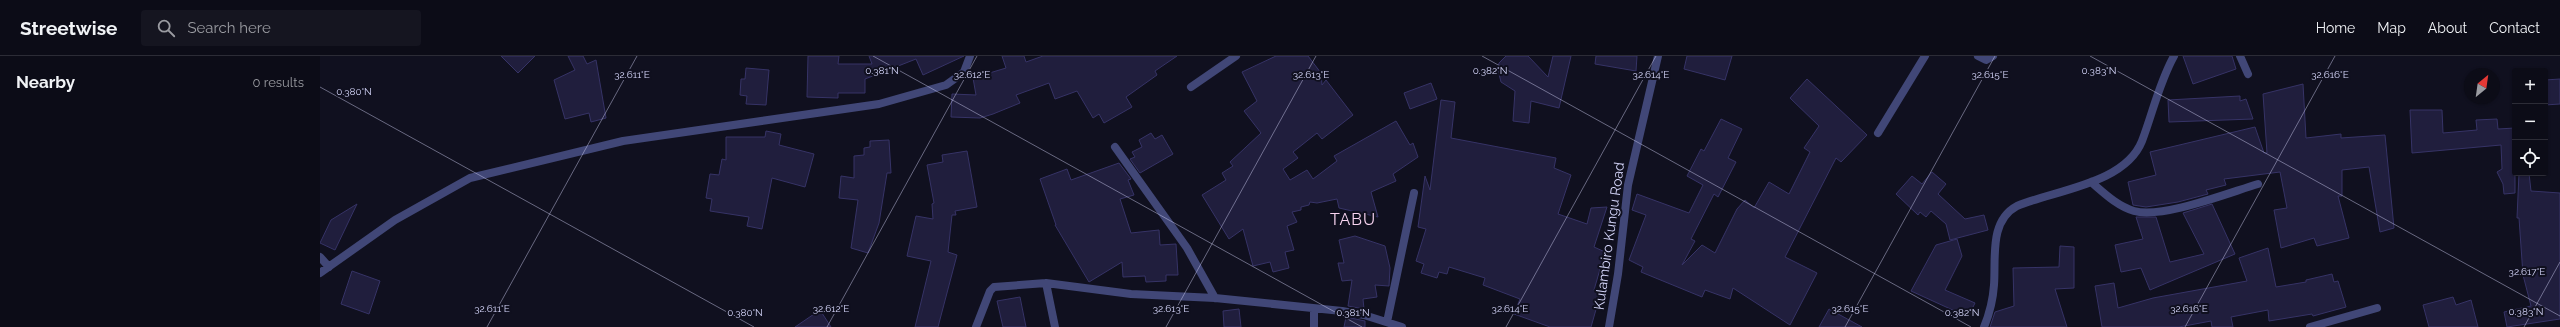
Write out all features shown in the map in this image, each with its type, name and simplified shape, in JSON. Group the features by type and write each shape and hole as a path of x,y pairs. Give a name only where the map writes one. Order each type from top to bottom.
{"street":[{"path":"320,273 395,220 470,178 623,141 879,104 946,85 964,72 970,56"},
{"path":"1191,87 1236,56"},
{"name":"Kulambiro Kungu Road","path":"1609,327 1618,274 1628,185 1658,56"},
{"path":"1878,133 1925,56"},
{"path":"1978,56 1986,60 1993,56"},
{"path":"1984,327 1993,295 1996,235 2003,218 2010,210 2029,201 2091,182 2120,167 2138,149 2159,86 2174,56"},
{"path":"2240,56 2248,74"},
{"path":"1115,147 1186,248 1215,298"},
{"path":"2091,182 2118,204 2145,213 2182,206 2258,184"},
{"path":"1387,322 1414,193"},
{"path":"320,256 329,267"},
{"path":"1046,283 1055,327"},
{"path":"976,327 990,290 994,287 1046,283 1130,294 1215,298 1364,315 1402,327"},
{"path":"2310,327 2377,308"},
{"path":"1314,309 1314,327"}],"building":[{"path":"501,56 535,56 518,73"},
{"path":"568,56 583,56 587,64 596,60 606,118 591,122 589,113 565,119 554,80 575,70"},
{"path":"808,56 839,56 838,64 872,64 869,56 964,56 923,75 916,59 865,79 865,93 838,93 838,98 807,97"},
{"path":"1002,56 1024,56 1026,62 1043,56 1177,56 1155,71 1157,75 1126,97 1132,107 1104,123 1099,114 1093,118 1077,91 1055,99 1049,83 1016,95 1020,103 993,114 980,118 951,117 952,94 976,95 973,78 1006,68"},
{"path":"1276,56 1308,56 1321,73 1322,85 1326,80 1353,115 1322,139 1317,133 1293,152 1298,158 1283,169 1290,180 1307,170 1313,179 1337,161 1334,156 1396,121 1410,145 1413,143 1418,157 1393,174 1396,181 1371,192 1378,217 1339,208 1337,199 1317,203 1310,202 1309,205 1301,207 1301,210 1292,212 1297,222 1287,226 1294,250 1285,252 1289,268 1273,272 1270,262 1253,266 1243,229 1229,239 1202,195 1226,180 1222,173 1233,166 1230,162 1261,133 1244,111 1257,101 1242,72"},
{"path":"1506,56 1528,56 1548,77 1553,56 1571,56 1559,108 1531,101 1529,123 1513,121 1515,91 1501,82 1498,70 1499,63"},
{"path":"1596,56 1637,56 1636,71 1595,64"},
{"path":"1687,56 1732,56 1725,80 1684,69"},
{"path":"2183,56 2232,56 2236,69 2193,84"},
{"path":"746,68 769,70 766,105 746,104 747,96 740,95 741,79 745,79"},
{"path":"1807,79 1867,135 1841,162 1836,158 1785,257 1817,273 1790,325 1733,288 1730,299 1705,290 1702,297 1641,272 1643,267 1629,260 1646,215 1632,210 1637,194 1689,213 1703,185 1687,176 1701,149 1704,151 1721,119 1742,129 1728,158 1736,162 1718,197 1714,194 1691,239 1695,241 1682,265 1702,245 1715,253 1737,209 1745,200 1754,208 1769,182 1789,194 1810,152 1804,148 1819,126 1790,98"},
{"path":"2560,79 2560,104 2548,105 2548,80"},
{"path":"1431,83 1437,99 1410,109 1404,93"},
{"path":"2303,84 2306,138 2341,134 2341,138 2385,135 2394,228 2380,232 2369,167 2342,170 2342,196 2338,196 2349,238 2317,246 2314,238 2281,248 2274,210 2287,208 2280,172 2224,179 2226,185 2206,190 2208,194 2178,202 2146,207 2133,205 2128,182 2156,175 2150,152 2255,127 2264,153 2267,153 2263,94"},
{"path":"2240,96 2240,101 2246,99 2253,119 2169,122 2168,100"},
{"path":"1441,100 1455,102 1451,138 1556,158 1554,168 1571,175 1558,214 1587,224 1591,208 1607,207 1594,247 1605,252 1594,290 1601,292 1591,327 1550,327 1514,314 1520,299 1483,285 1485,278 1449,267 1447,274 1439,272 1437,278 1421,273 1424,264 1416,261 1426,229 1418,227 1425,176 1430,190"},
{"path":"2410,110 2442,110 2443,133 2477,130 2476,120 2497,119 2498,129 2512,128 2512,176 2515,176 2515,193 2504,194 2503,184 2497,172 2502,169 2501,145 2412,153"},
{"path":"766,131 781,134 779,145 814,154 805,187 772,178 762,229 747,226 749,217 710,211 712,199 706,198 710,174 719,175 722,159 726,160 726,137 765,137"},
{"path":"1151,133 1155,139 1162,135 1173,154 1140,173 1130,159 1135,157 1132,152 1142,147 1139,140"},
{"path":"889,140 891,173 887,173 879,223 868,253 851,248 858,200 839,198 841,176 854,178 854,156 864,155 864,148 870,147 870,141"},
{"path":"967,151 977,207 955,211 956,215 952,215 948,252 957,255 938,327 915,327 931,261 907,256 916,216 933,219 932,204 934,203 927,165 943,162 942,155"},
{"path":"1119,163 1131,179 1128,180 1134,195 1120,199 1131,233 1159,230 1160,245 1176,244 1178,275 1166,275 1166,281 1146,282 1145,276 1123,277 1122,262 1089,282 1055,225 1040,179 1067,169 1071,180"},
{"path":"1932,172 1946,184 1938,194 1965,219 1984,215 1988,230 1950,240 1946,224 1931,211 1926,217 1920,212 1918,215 1896,194 1912,176 1922,184"},
{"path":"2519,176 2529,176 2531,191 2560,193 2560,319 2507,327 2504,312 2531,306 2523,275 2519,218 2517,218"},
{"path":"357,204 335,250 320,243 331,220"},
{"path":"2212,204 2235,254 2150,290 2141,268 2121,272 2115,245 2143,239 2136,217 2156,217 2170,262 2204,254 2183,213"},
{"path":"1355,236 1385,246 1390,268 1389,286 1375,285 1377,297 1363,299 1364,309 1348,306 1352,280 1342,281 1338,263 1344,263 1339,240"},
{"path":"1957,239 1962,256 1945,290 1975,303 1968,317 1911,291 1936,245"},
{"path":"2060,246 2074,247 2074,288 2055,289 2067,327 1990,327 1995,312 2014,306 2013,268 2059,267"},
{"path":"2268,248 2276,287 2306,282 2306,280 2332,274 2334,282 2338,281 2346,307 2313,316 2312,314 2269,321 2268,310 2231,317 2233,327 2212,327 2211,321 2179,327 2102,327 2095,286 2114,283 2118,308 2153,298 2247,281 2239,258"},
{"path":"352,271 380,281 369,314 341,304"},
{"path":"1020,297 1026,327 1003,327 997,301"},
{"path":"2453,297 2456,305 2471,300 2478,327 2429,327 2423,305"},
{"path":"1239,309 1241,327 1224,327 1223,311"},
{"path":"1829,309 1862,327 1819,327"},
{"path":"820,310 831,327 795,327"},
{"path":"1346,317 1365,321 1365,327 1344,327"}],"district":[{"name":"TABU","path":"1353,219"}]}
